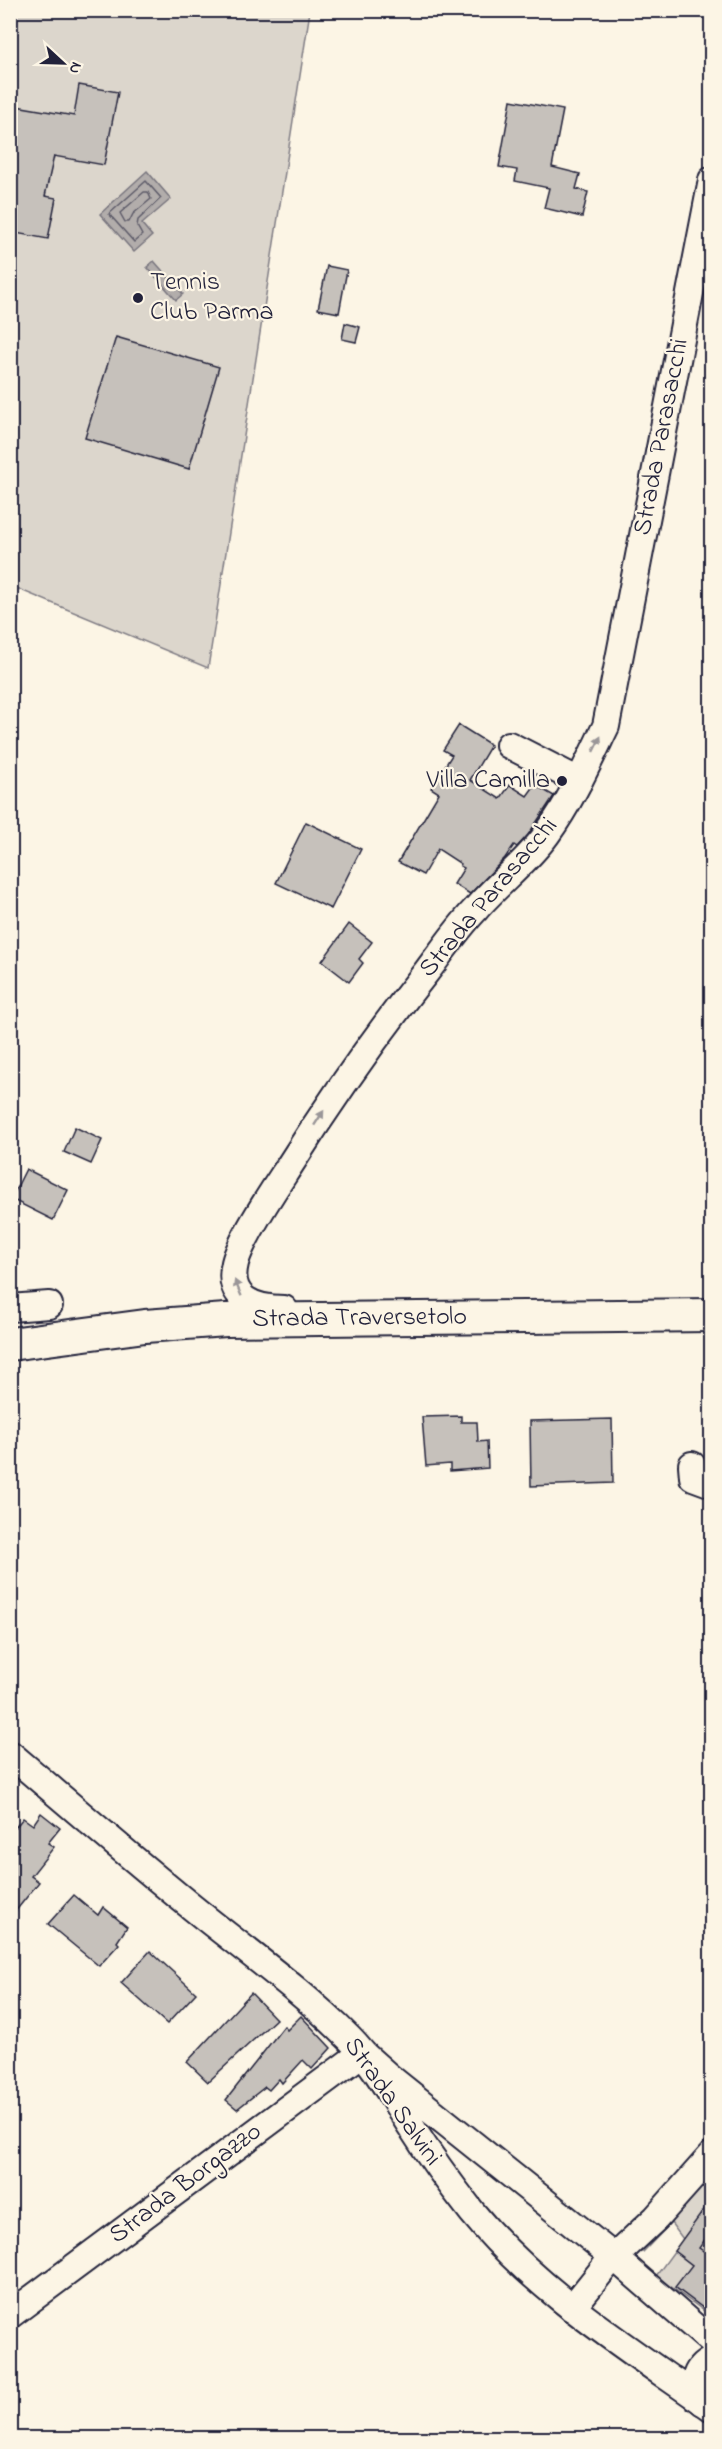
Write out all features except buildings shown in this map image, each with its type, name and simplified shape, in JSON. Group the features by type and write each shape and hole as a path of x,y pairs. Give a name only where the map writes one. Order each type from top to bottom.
{"main road":[{"name":"Strada Traversetolo","path":"10,1344 175,1324 273,1320 711,1315"}],"street":[{"name":"Strada Parasacchi","path":"412,1319 360,1308 275,1309 254,1306 238,1293 234,1263 275,1188 340,1088 392,1015 474,911 546,836 579,781 606,726 711,180"},
{"path":"508,745 579,781"},
{"path":"10,1308 49,1305"},
{"path":"692,1465 693,1477 711,1484"},
{"name":"Strada Salvini","path":"10,1754 315,2007 362,2053 436,2164 473,2213 520,2264 572,2308 707,2405"},
{"path":"362,2053 614,2257 711,2342"},
{"name":"Strada Borgazzo","path":"10,2315 362,2053"},
{"path":"572,2308 614,2257 656,2218 711,2155"},
{"path":"707,2405 696,2392 695,2380 701,2367 711,2360"}],"shaded area":[{"name":"Tennis Club Parma","path":"10,11 310,11 208,668 11,586"},
{"path":"711,2162 711,2316 656,2276 683,2239 671,2223 643,2252 638,2252"}],"water":[{"path":"147,171 171,199 142,224 152,236 134,252 100,214"},
{"path":"154,261 183,294 176,300 147,267"}],"place":[{"name":"Tennis Club Parma","path":"138,298"},
{"name":"Villa Camilla","path":"562,781"}]}
